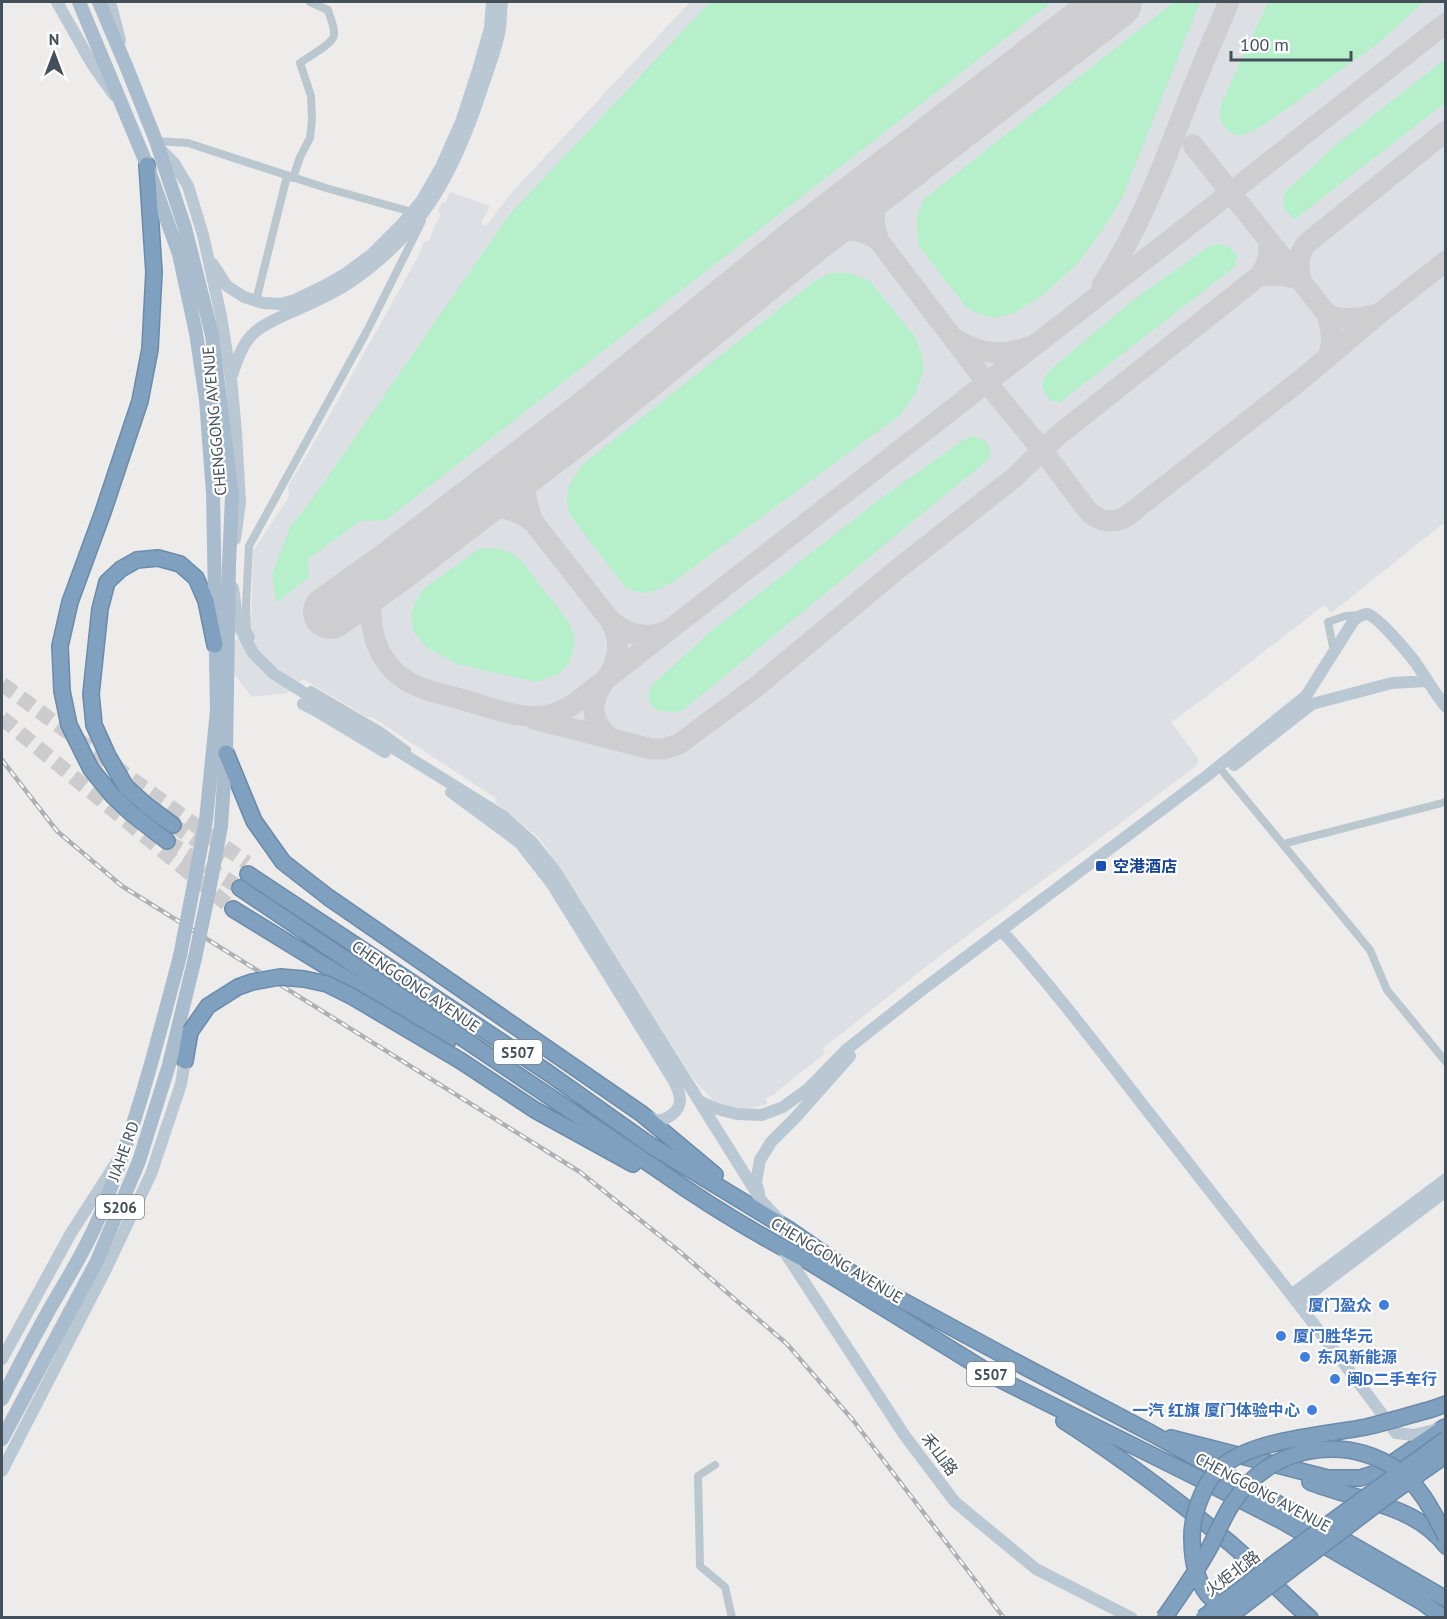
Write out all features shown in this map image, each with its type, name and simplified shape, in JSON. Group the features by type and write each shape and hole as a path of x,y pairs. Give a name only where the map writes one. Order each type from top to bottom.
{"highway":[{"path":"147,165 154,272 150,348 140,401 70,602 60,646 62,691 69,725 91,769 113,796 167,841"},
{"path":"173,825 126,787 94,725 91,694 100,609 107,582 121,569 137,560 158,558 180,564 196,578 206,601 215,645"},
{"name":"CHENGGONG AVENUE","path":"226,753 254,821 283,862 328,897 642,1114 788,1229 853,1274 1151,1433 1446,1599"},
{"name":"CHENGGONG AVENUE","path":"248,868 650,1145 759,1205"},
{"name":"CHENGGONG AVENUE","path":"240,888 704,1202 806,1260 1001,1380 1282,1521 1444,1617"},
{"name":"S507","path":"233,909 657,1169"},
{"path":"185,1061 184,1030 208,1006 238,987 280,977 327,984 353,997 535,1110 704,1202"},
{"path":"1001,1380 1146,1477 1231,1544 1310,1617"},
{"path":"1235,1617 1211,1599 1200,1582 1192,1555 1192,1524 1200,1499 1223,1464 1251,1449 1369,1426 1446,1404"},
{"path":"1151,1433 1328,1478 1360,1478 1379,1472 1445,1427"},
{"name":"火炬北路","path":"1203,1617 1446,1439"},
{"path":"1164,1617 1188,1586 1229,1507 1249,1483 1265,1469 1289,1456 1309,1450 1340,1448 1367,1454 1396,1468 1429,1505 1446,1538"},
{"name":"火炬北路","path":"1227,1617 1446,1454"},
{"path":"1260,1460 1317,1485 1358,1497 1423,1523 1446,1546"}],"main road":[{"path":"57,2 92,64 123,107"},
{"name":"JIAHE RD","path":"2,1399 75,1266 100,1215 125,1149 150,1070 180,956 206,820 217,710 213,493 206,399 196,333 179,254 147,165 79,2"},
{"name":"JIAHE RD","path":"2,1439 97,1261 142,1150 169,1065 184,1030 195,958 221,825 226,753 232,496 212,335 185,228 157,144 128,68 99,2"},
{"path":"110,2 128,68"},
{"path":"208,257 227,286 244,297 263,303 280,304 296,300 324,286 372,254 422,200 441,167 461,122 478,70 490,28 492,2"},
{"path":"231,380 240,353 254,333 351,282 410,230 430,205 450,171 470,126 488,73 499,30 502,2"},
{"name":"CHENGGONG AVENUE","path":"157,144 174,163 188,186 208,257 221,316 231,380 240,502 237,530 229,565 238,624 253,653 274,674 503,816 532,842 555,871 732,1153 759,1205"},
{"path":"759,1205 756,1182 760,1160 771,1142 851,1056 1306,696 1354,621 1364,614 1372,616 1379,622 1418,666 1446,707"},
{"path":"698,1100 717,1109 736,1114 762,1115 783,1107 809,1088 846,1050 918,993 1004,934 1224,773 1312,704 1392,683 1427,681"},
{"path":"303,704 456,795 520,843 552,884 679,1092 680,1103 668,1118 657,1120 642,1114"},
{"path":"1004,934 1048,985 1396,1433 1414,1435 1445,1427 1443,1448 1446,1454"},
{"path":"2,1471 106,1269 148,1180 181,1084 185,1061"},
{"path":"2,1359 71,1233 125,1149"},
{"path":"1294,1299 1446,1179"},
{"path":"126,1191 148,1180"},
{"path":"1294,1299 1446,1191"},
{"path":"71,1233 100,1215"},
{"name":"禾山路","path":"782,1248 908,1439 955,1502 1036,1569 1132,1617"}],"street":[{"path":"256,301 290,177 310,138 311,96 300,63 331,42 334,34 328,10 310,2"},
{"path":"157,144 188,143 290,177 412,212"},
{"path":"430,205 368,329 249,546 246,606 247,630 261,654 282,673 381,731 448,781"},
{"path":"1334,652 1328,622 1345,616 1364,614"},
{"path":"1224,773 1370,950 1387,990 1446,1062"},
{"path":"1283,844 1446,802"},
{"path":"715,1465 698,1476 700,1566 725,1587 732,1617"}],"shaded area":[{"path":"690,2 1445,2 1445,522 1331,613 1324,605 1171,722 1198,758 1196,766 945,952 823,1048 825,1053 773,1095 766,1098 767,1104 747,1109 721,1106 694,1080 546,848 538,837 495,802 497,799 372,717 367,717 303,679 287,693 252,697 230,669 229,645 251,628 253,551 289,497 288,486 421,251 423,242 429,241 441,215 438,212 443,202 445,203 450,192 490,206 481,223 486,226 512,192"}],"green space":[{"path":"710,2 1052,2 386,520 360,521 308,559 309,577 276,603 272,574 290,527 316,494 509,215"},
{"path":"1174,2 1200,2 1122,198 1106,225 1079,262 1043,295 1014,313 996,318 979,314 966,307 918,245 917,215 924,199"},
{"path":"1268,2 1424,2 1376,45 1265,124 1251,132 1236,136 1226,129 1219,117 1222,102"},
{"path":"1445,59 1445,103 1295,219 1288,213 1283,203 1286,191 1338,143"},
{"path":"1217,244 1228,246 1239,257 1234,260 1237,265 1059,403 1048,398 1042,382 1049,371 1133,300 1208,247"},
{"path":"830,273 849,273 870,281 915,337 924,369 916,392 900,415 676,580 646,593 625,587 570,515 567,500 568,487 583,464 812,283"},
{"path":"975,437 987,442 990,450 989,459 682,711 662,711 652,706 649,695 650,687 711,631 876,502 966,438"},
{"path":"479,549 501,550 521,560 569,623 574,635 574,649 568,665 557,675 536,682 457,664 426,647 413,631 411,612 422,590"}],"taxiway":[{"path":"1102,285 1147,203 1229,2"},
{"path":"585,420 545,451 529,474 526,488 527,504 534,523 519,513 503,508 488,508 473,512 444,528 394,566 382,578 375,590 372,604 373,632 384,659 404,679 426,689 517,715 549,715 574,704 1446,23"},
{"path":"1259,276 1278,275 1301,279 1299,261 1306,244 1446,131"},
{"path":"1193,145 1327,314"},
{"path":"807,239 835,231 853,230 879,241 874,216 879,192 887,177"},
{"path":"534,719 651,749 664,749 679,744 756,687 899,568 1015,477 1056,437 1259,276 1268,259 1268,239"},
{"path":"879,241 1088,511 1097,518 1112,521 1127,516 1303,378 1446,261"},
{"path":"1328,357 1331,330 1327,314 1347,319 1379,314"},
{"path":"955,339 982,351 1000,353 1028,347"},
{"path":"534,523 614,628 618,650 607,678"},
{"path":"610,620 623,629 644,636 667,631"},
{"path":"604,682 596,698 594,712 599,726 611,739"}],"runway":[{"path":"330,612 392,568 585,420 807,239 1115,2"}],"tunnel":[{"path":"2,684 247,863"},
{"path":"2,718 233,909"},
{"path":"173,825 225,859"},
{"path":"167,841 240,888"}],"railway":[{"path":"2,760 57,831 122,886 580,1172 679,1251 787,1344 852,1419 1004,1618"}],"place":[{"name":"空港酒店","path":"1101,866"},
{"name":"厦门盈众","path":"1384,1305"},
{"name":"厦门胜华元","path":"1281,1336"},
{"name":"东风新能源","path":"1305,1357"},
{"name":"闽D二手车行","path":"1335,1379"},
{"name":"一汽 红旗 厦门体验中心","path":"1312,1410"}]}
